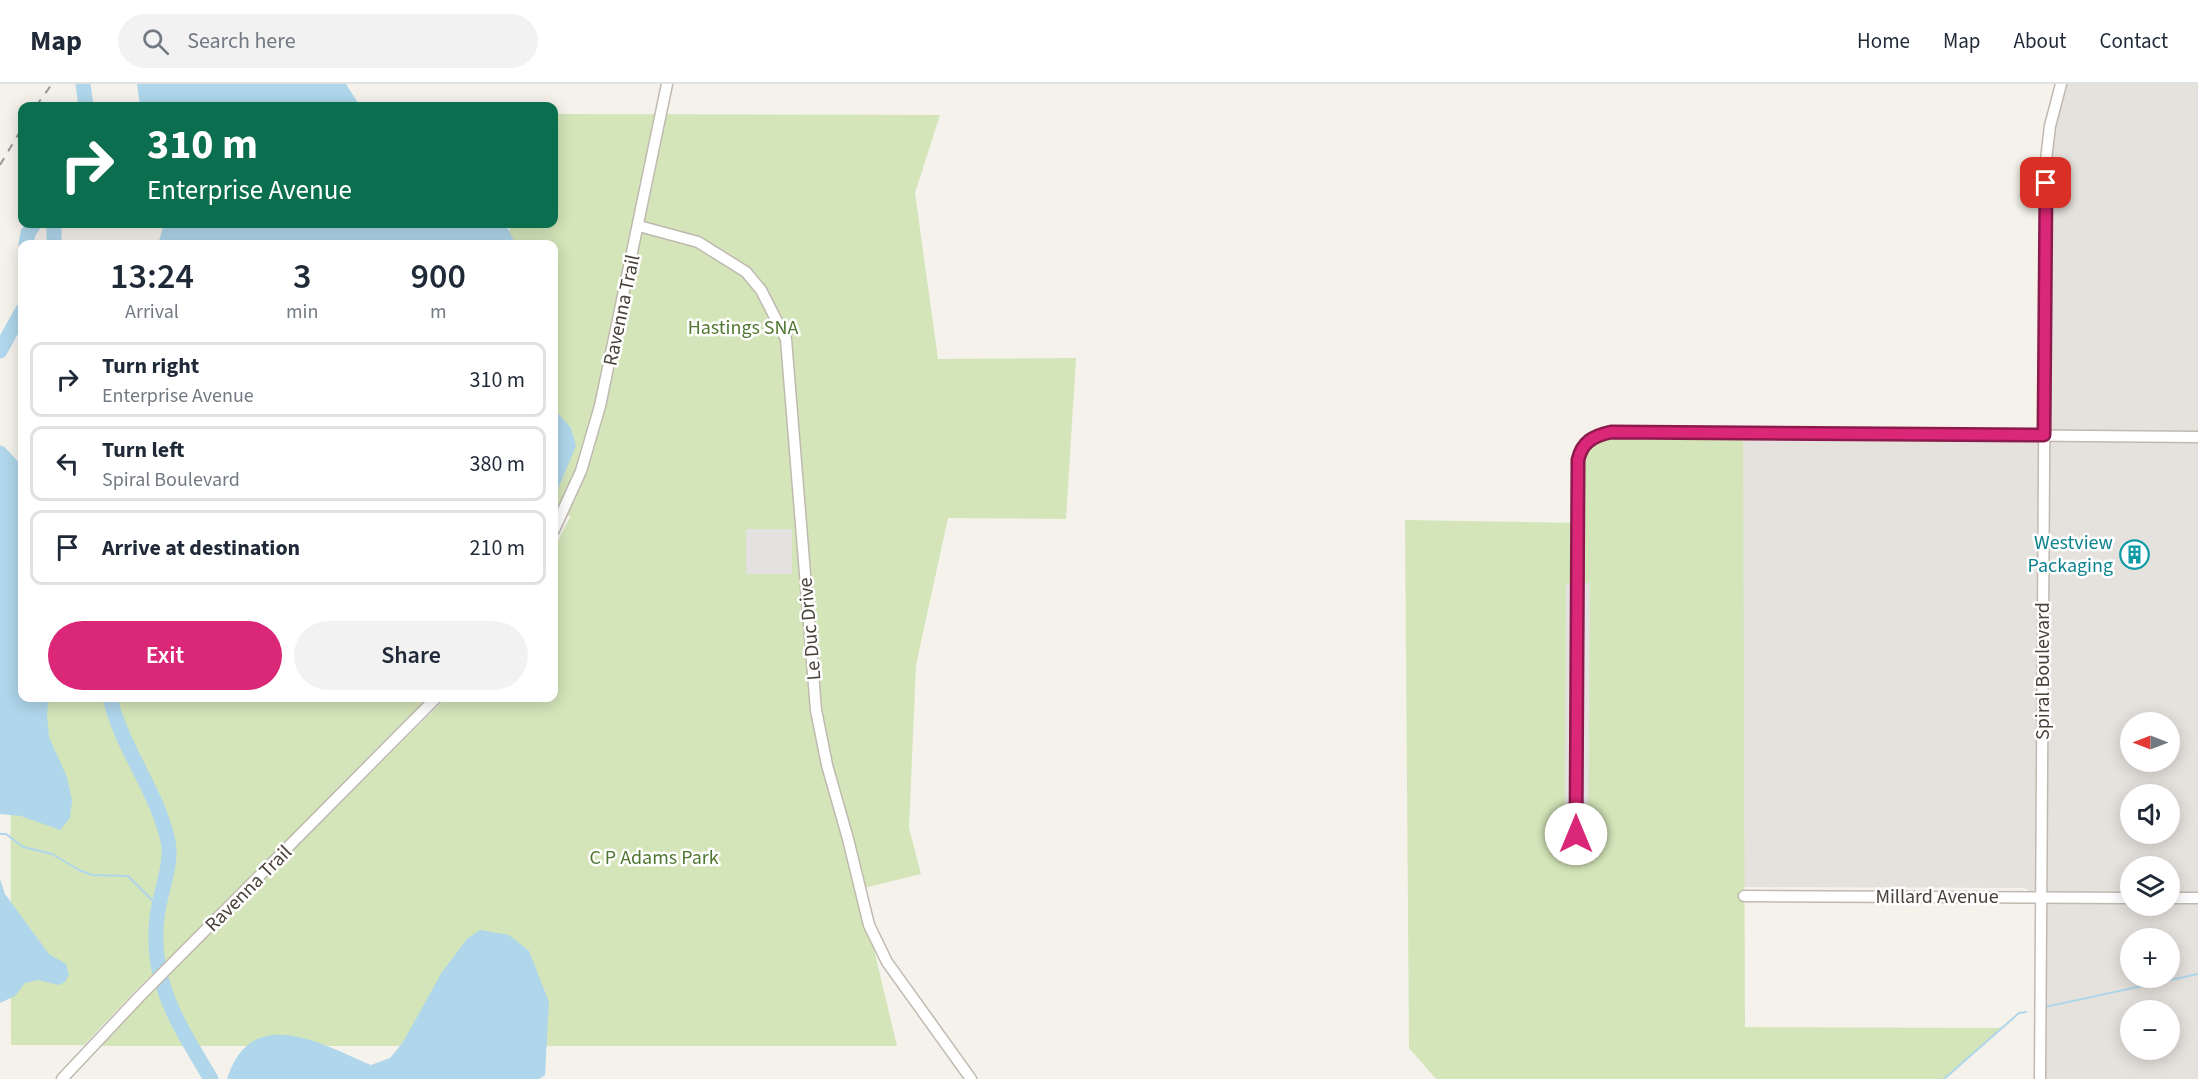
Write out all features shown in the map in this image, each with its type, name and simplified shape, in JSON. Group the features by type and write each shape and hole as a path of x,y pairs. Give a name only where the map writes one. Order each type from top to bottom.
{"street":[{"name":"Ravenna Trail","path":"558,521 581,471 600,406 668,84"},
{"name":"Spiral Boulevard","path":"2040,1079 2046,160 2050,126 2061,84"},
{"name":"Le Duc Drive","path":"639,226 698,242 746,272 761,290 786,339 816,710 827,765 869,925 887,962 971,1079"},
{"path":"1576,834 1578,460 1586,442 1596,435 1611,432 2198,436"},
{"name":"Ravenna Trail","path":"62,1079 139,997 432,702"},
{"name":"Millard Avenue","path":"1744,896 2120,897"},
{"path":"2180,898 2198,898"}],"shaded area":[{"path":"2061,84 2198,84 2198,1079 2040,1079 2040,897 2024,888 1743,887 1743,434 2044,435 2046,160"},
{"path":"746,529 792,529 792,574 746,574"},
{"path":"1566,583 1590,583 1588,835 1565,834"}],"green space":[{"path":"558,114 940,115 915,193 938,359 1076,358 1066,519 948,518 916,665 909,828 921,874 864,888 809,676 897,1046 96,1046 442,702 558,702 558,540 571,516 561,515 558,522 558,240 510,240 510,228 558,228"},
{"path":"1743,434 1745,1027 2002,1028 1944,1079 1436,1079 1409,1048 1405,520 1579,523 1579,460 1596,435"},
{"path":"10,515 18,637 18,702 427,702 251,879 134,992 84,1045 11,1045"}],"water":[{"path":"137,84 346,84 357,102 139,102"},
{"path":"163,228 507,228 513,240 159,240"},
{"path":"558,413 571,428 576,446 558,489"},
{"path":"0,453 18,473 18,702 48,702 49,737 67,777 72,801 70,818 60,830 21,816 0,814"},
{"path":"0,879 5,894 49,954 66,964 69,975 65,982 59,985 38,980 25,983 15,996 0,1003"},
{"path":"480,930 509,935 529,951 549,1002 545,1075 539,1079 227,1079 238,1056 252,1042 270,1035 289,1035 309,1040 371,1065 390,1058 403,1042 442,972 467,939"}],"waterway":[{"path":"83,84 85,102"},
{"path":"27,240 31,228"},
{"path":"54,228 54,240"},
{"path":"0,351 18,318"},
{"path":"0,453 18,473"},
{"path":"111,702 115,717 156,805 168,841 169,860 158,909 156,941 162,983 178,1022 211,1079"},
{"path":"0,834 6,834 23,847 52,854 92,875 128,876 159,907"},
{"path":"2045,1007 2198,974"},
{"path":"1944,1079 2019,1013 2026,1012"}],"railway":[{"path":"39,102 52,84"},
{"path":"0,165 18,135"}],"place":[{"name":"Westview Packaging","path":"2134,554"}],"route":[{"path":"1576,834 1578,460 1586,442 1596,435 1611,432 2044,435 2046,183"}],"park label":[{"name":"Hastings SNA","path":"743,327"},
{"name":"C P Adams Park","path":"654,857"}]}
